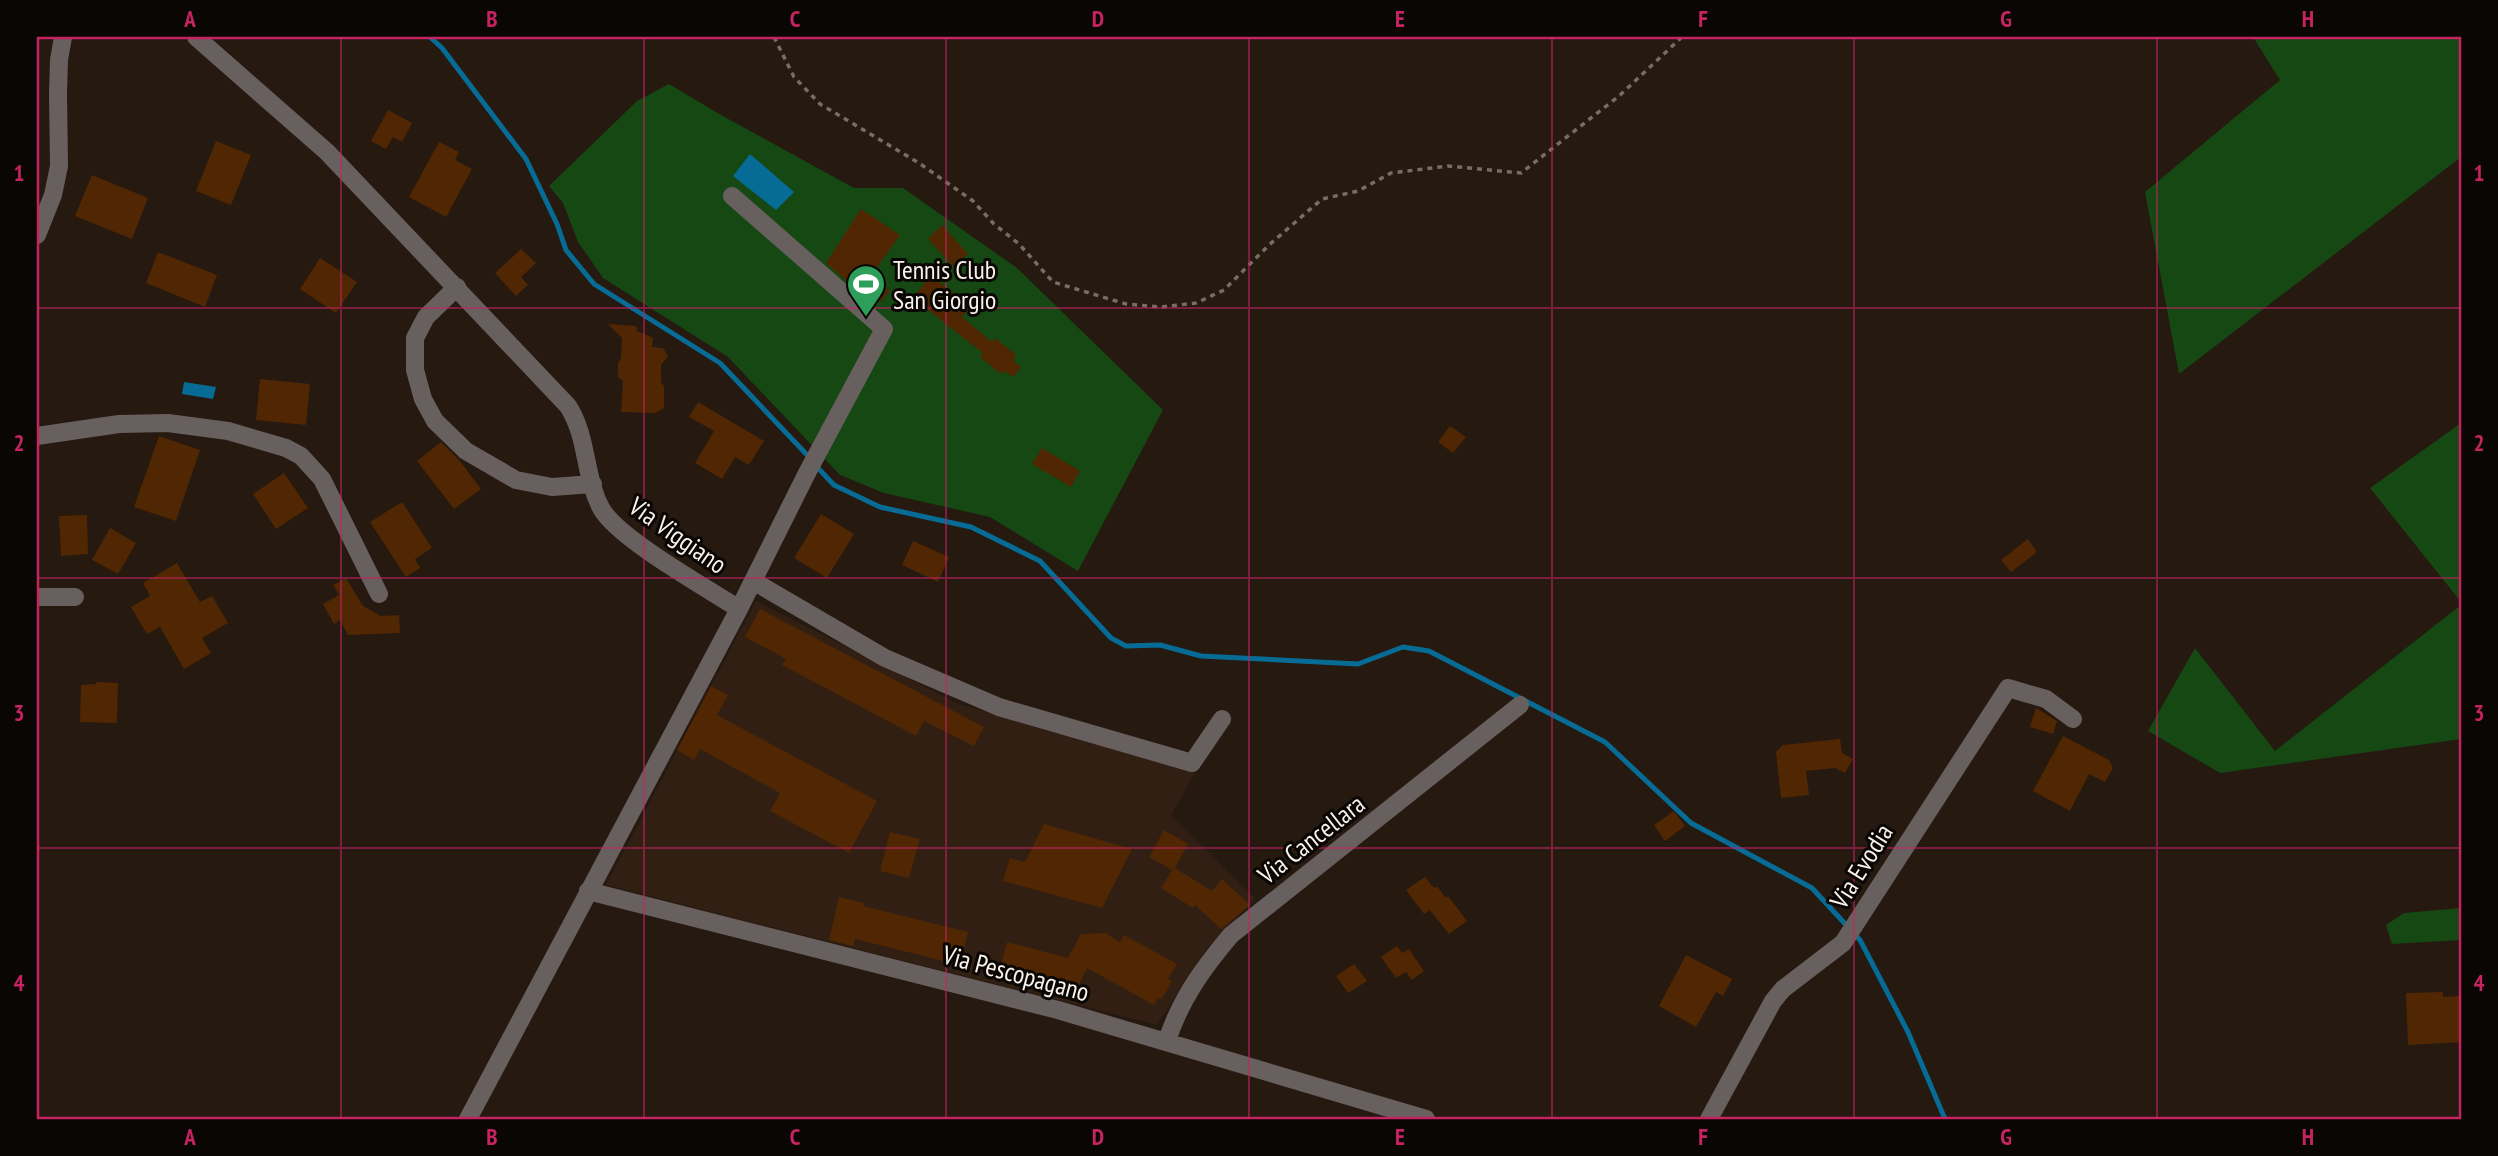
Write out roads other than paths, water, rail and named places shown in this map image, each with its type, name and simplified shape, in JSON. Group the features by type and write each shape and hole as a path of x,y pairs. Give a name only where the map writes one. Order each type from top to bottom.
{"street":[{"path":"37,235 53,195 59,166 59,60 63,37"},
{"name":"Via Viggiano","path":"196,37 327,152 568,406 580,431 601,510 615,526 739,609 468,1119"},
{"path":"732,196 884,329 807,473 739,609"},
{"path":"457,287 426,317 415,338 415,370 423,399 435,421 466,451 516,480 552,488 593,484"},
{"path":"37,436 119,424 169,423 228,431 286,449 300,456 322,479 379,594"},
{"path":"753,581 886,657 999,707 1192,763 1222,719"},
{"path":"37,597 75,597"},
{"name":"Via Evodia","path":"1709,1119 1773,1001 1783,989 1843,943 2008,688 2046,699 2073,719"},
{"name":"Via Cancellara","path":"1167,1041 1179,1007 1203,968 1231,935 1520,705"},
{"name":"Via Pescopagano","path":"588,891 1058,1010 1426,1119"}],"water":[{"path":"750,154 794,192 776,210 733,176"},
{"path":"184,382 216,387 213,399 182,394"}],"waterway":[{"path":"430,37 442,48 526,159 557,224 566,250 594,284 720,363 810,458"},
{"path":"816,466 834,485 880,507 971,527 1040,561 1111,638 1126,646 1160,645 1201,656 1358,664 1403,647 1429,651 1605,742 1691,823 1812,888 1860,940 1908,1032 1945,1119"}],"place":[{"name":"Tennis Club San Giorgio","path":"866,318"}]}
